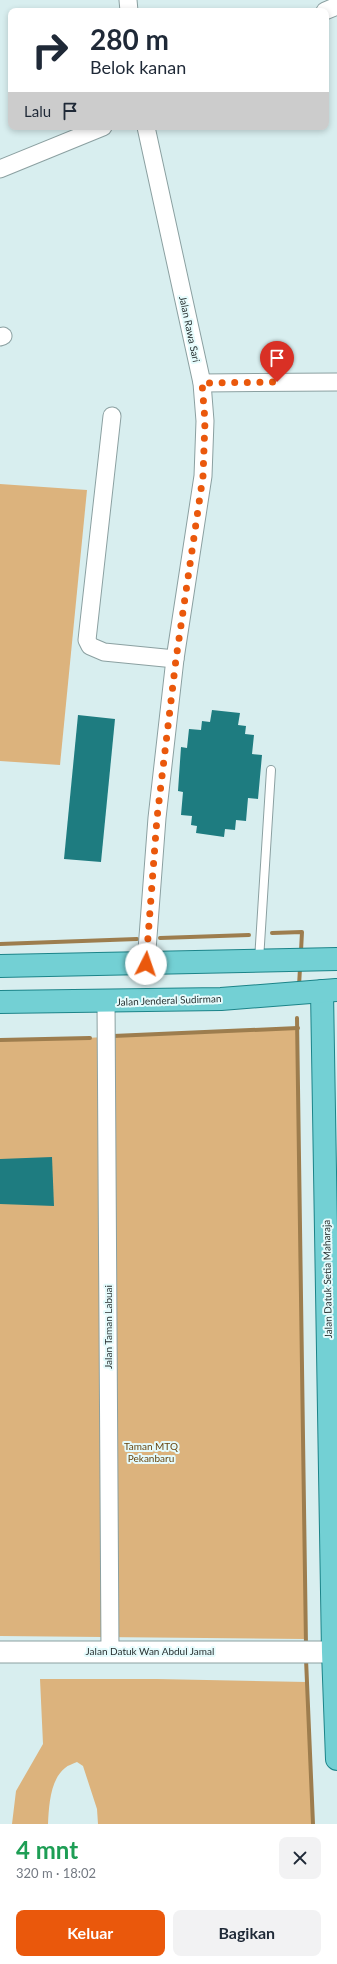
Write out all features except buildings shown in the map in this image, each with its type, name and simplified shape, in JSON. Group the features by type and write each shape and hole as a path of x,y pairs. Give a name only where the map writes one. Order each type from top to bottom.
{"main road":[{"path":"0,966 337,959"},
{"name":"Jalan Jenderal Sudirman","path":"0,1002 106,1002 221,999 330,991"},
{"name":"Jalan Datuk Setia Maharaja","path":"330,991 334,1533 315,1652 337,1759"}],"street":[{"path":"0,169 96,130"},
{"name":"Jalan Rawa Sari","path":"146,964 157,818 176,659 203,476 205,421 202,383 147,130"},
{"path":"202,383 337,382"},
{"path":"112,416 87,640 90,646 104,652 176,659"},
{"name":"Jalan Taman Labuai","path":"106,1002 110,1651"},
{"name":"Jalan Datuk Wan Abdul Jamal","path":"0,1652 315,1652"}],"lane":[{"path":"258,961 271,770"}],"green space":[{"path":"0,484 87,490 60,765 0,761"},
{"name":"Taman MTQ Pekanbaru","path":"298,1028 305,1639 0,1636 0,1040 85,1038"},
{"path":"40,1679 157,1679 307,1682 313,1824 98,1824 97,1809 83,1766 77,1762 66,1767 56,1779 51,1794 48,1824 12,1824 16,1791 43,1744"}],"waterway":[{"path":"272,933 302,932 301,951"},
{"path":"160,938 249,935"},
{"path":"0,944 137,939"},
{"path":"299,986 300,968"},
{"path":"297,1018 306,1646"},
{"path":"113,1036 298,1028"},
{"path":"0,1040 90,1038"},
{"path":"306,1659 313,1824"}],"route":[{"path":"146,964 157,818 176,659 203,476 205,421 202,383 277,382"}]}
